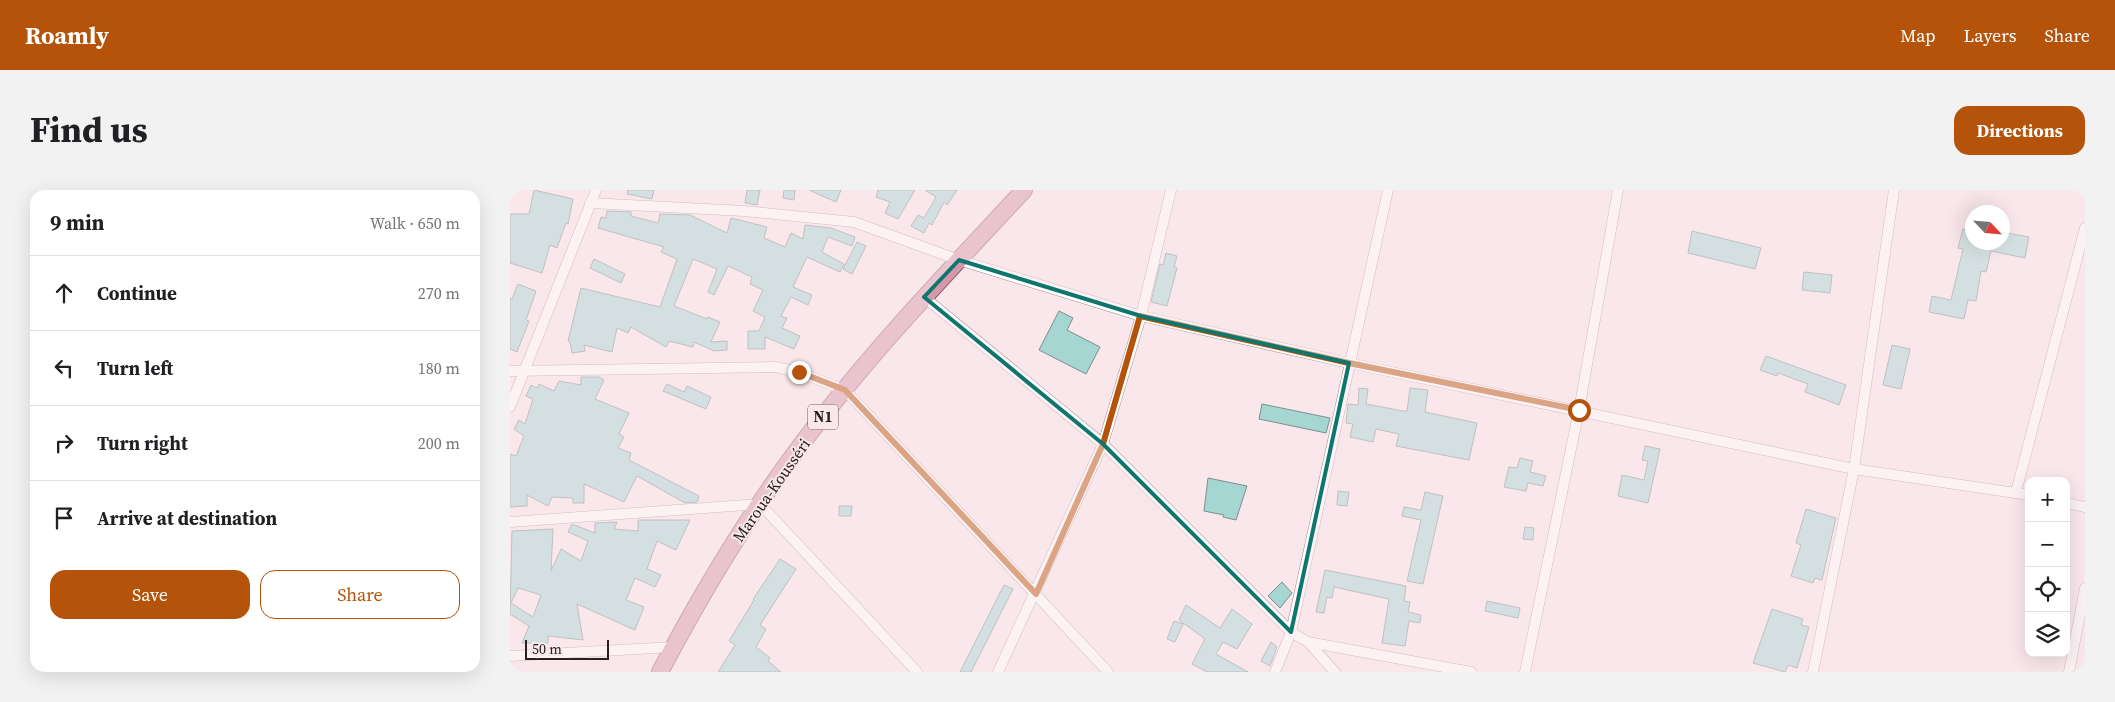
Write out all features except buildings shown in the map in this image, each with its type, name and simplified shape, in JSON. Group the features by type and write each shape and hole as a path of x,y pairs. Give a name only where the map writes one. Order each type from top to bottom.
{"highway":[{"name":"Maroua-Kousséri","path":"660,672 727,554 795,453 845,390 924,297 1024,190"}],"street":[{"path":"510,407 596,190"},
{"path":"998,672 1036,594 1103,444 1140,316 1171,190"},
{"path":"1275,672 1291,632 1388,190"},
{"path":"1525,672 1579,410 1618,190"},
{"path":"1813,672 1854,469 1894,190"},
{"path":"590,204 744,211 854,222 958,260 1140,316 1349,363 1854,469 2025,494"},
{"path":"2016,492 2085,228"},
{"path":"924,297 1103,444 1291,632 1308,642 1335,672"},
{"path":"510,371 776,367 799,372 845,390 1108,672"},
{"path":"510,522 760,504 917,672"},
{"path":"2070,504 2085,507"},
{"path":"2069,672 2085,588"},
{"path":"1308,642 1471,672"},
{"path":"510,656 673,647"}],"highlighted area":[{"path":"959,260 1141,316 1349,363 1291,632 1103,444 924,297"}],"route":[{"path":"799,372 845,390 1036,594 1103,444 1140,316 1349,363 1579,410"}]}
